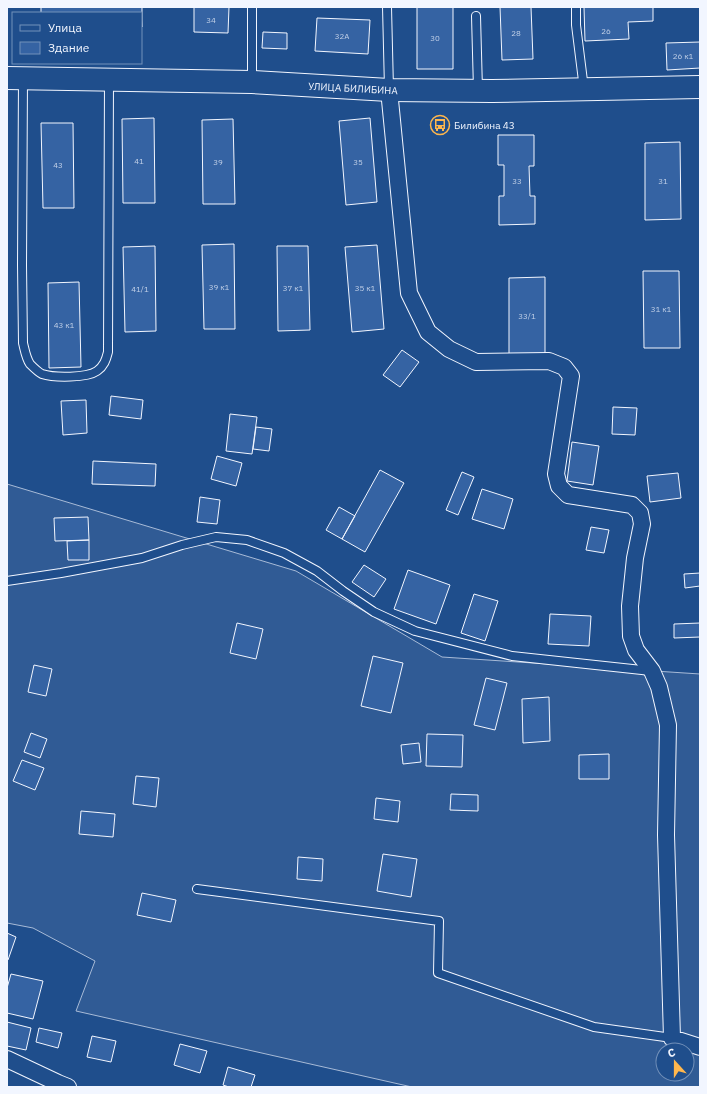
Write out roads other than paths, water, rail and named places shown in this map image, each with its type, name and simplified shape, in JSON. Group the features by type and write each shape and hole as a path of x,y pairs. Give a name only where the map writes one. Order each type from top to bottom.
{"main road":[{"name":"УЛИЦА БИЛИБИНА","path":"15,78 252,82 389,90 584,90 700,87"}],"street":[{"path":"389,90 409,293 428,332 449,350 476,362 549,361 564,366 571,376 556,474 559,486 568,495 632,506 640,513 642,524 635,558 630,606 631,636 636,650 652,671 659,687 668,725 666,834 672,1038 700,1047"},
{"path":"7,1059 68,1087"}],"lane":[{"path":"252,7 252,82"},
{"path":"387,7 389,90"},
{"path":"576,7 576,25 584,90"},
{"path":"476,16 478,91"},
{"path":"15,78 22,265 23,343 26,356 31,365 42,374 61,376 88,375 97,371 104,364 108,352 109,80"},
{"path":"7,581 142,558 182,545 216,537 247,540 284,553 317,571 374,612 415,631 512,656 652,671"},
{"path":"197,889 438,921 438,973 594,1027 672,1038"}],"place":[{"name":"Билибина 43","path":"440,125"}]}
